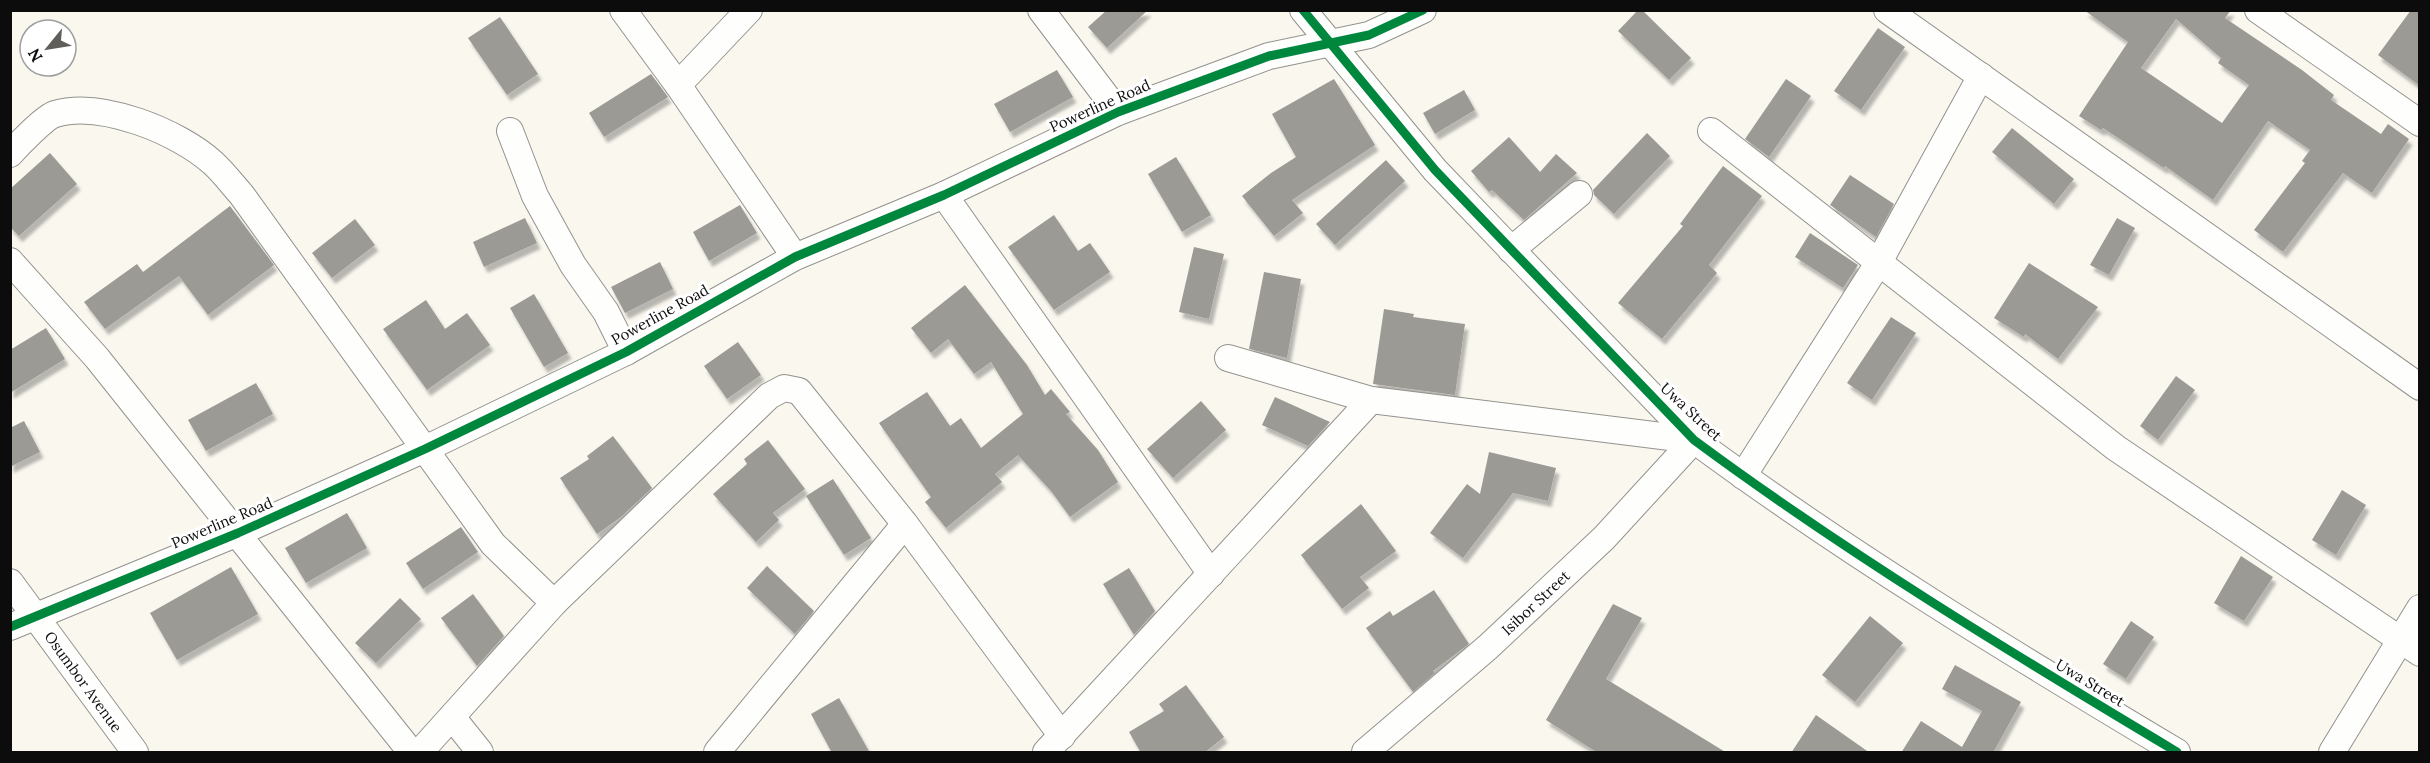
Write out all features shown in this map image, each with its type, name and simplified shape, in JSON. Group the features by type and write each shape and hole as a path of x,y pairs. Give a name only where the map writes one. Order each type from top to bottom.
{"street":[{"path":"623,10 678,85 795,257"},
{"path":"678,85 748,10"},
{"path":"1041,10 1118,112"},
{"name":"Uwa Street","path":"1303,10 1328,43 1436,170 1694,440 1743,476 1988,639 2177,753"},
{"name":"Powerline Road","path":"10,627 238,533 425,449 626,352 795,257 944,195 1118,112 1269,56 1369,35 1423,10"},
{"path":"1887,10 2420,387"},
{"path":"2258,10 2420,123"},
{"path":"1743,476 1878,262 1981,76"},
{"path":"10,154 53,114 79,110 115,116 168,132 213,162 241,194 493,544 554,603"},
{"path":"510,131 535,196 573,265 606,312 626,352"},
{"path":"1711,131 2116,448 2409,647"},
{"path":"1511,250 1579,194"},
{"path":"944,195 1211,574"},
{"path":"10,261 97,358 411,753"},
{"path":"1228,358 1371,400 1694,440"},
{"path":"420,753 554,603 769,396 784,388 799,391 905,524 1052,748 1371,400"},
{"name":"Isibor Street","path":"1365,753 1488,647 1604,538 1694,440"},
{"path":"717,753 905,524"},
{"name":"Osumbor Avenue","path":"10,582 135,753"},
{"path":"2332,753 2409,647 2420,608"},
{"path":"452,717 480,753"}],"building":[{"path":"1107,10 1148,10 1107,48 1088,27"},
{"path":"1638,10 1642,10 1691,58 1669,80 1618,31"},
{"path":"2084,10 2231,10 2225,18 2302,70 2334,95 2331,100 2381,134 2388,124 2409,139 2372,193 2343,173 2283,252 2254,230 2305,163 2302,161 2310,150 2268,121 2213,200 2165,166 2164,168 2103,128 2101,130 2079,116 2128,42","holes":["2176,19 2221,58 2218,63 2249,85 2222,123 2141,68"]},
{"path":"2411,10 2420,10 2420,86 2378,55"},
{"path":"500,17 538,74 507,95 468,38"},
{"path":"1878,28 1905,47 1861,110 1834,91"},
{"path":"1057,70 1073,97 1010,132 994,104"},
{"path":"651,74 668,97 604,137 589,113"},
{"path":"1334,79 1375,145 1292,200 1303,213 1274,236 1242,196 1296,157 1272,114"},
{"path":"1786,79 1811,96 1769,157 1745,139"},
{"path":"1464,90 1475,110 1435,134 1423,113"},
{"path":"2012,128 2074,179 2054,204 1992,152"},
{"path":"1647,133 1670,156 1614,214 1594,195 1593,190"},
{"path":"1509,137 1540,172 1556,154 1577,173 1524,220 1492,190 1489,192 1471,171"},
{"path":"50,153 77,184 19,236 10,227 10,189"},
{"path":"1176,157 1211,215 1182,232 1148,174"},
{"path":"1386,160 1405,181 1335,245 1316,224"},
{"path":"1723,166 1762,196 1709,265 1717,273 1662,339 1618,303 1683,226 1680,224"},
{"path":"1850,175 1894,204 1876,237 1830,205"},
{"path":"740,205 757,233 709,261 693,232"},
{"path":"230,206 274,265 208,315 179,276 105,329 84,302 137,264 143,272"},
{"path":"1054,215 1078,251 1090,243 1110,272 1054,310 1008,247"},
{"path":"525,218 537,243 484,267 473,242"},
{"path":"2117,218 2135,228 2109,275 2090,265"},
{"path":"355,219 375,245 332,278 312,253"},
{"path":"1810,233 1858,265 1843,288 1795,257"},
{"path":"1194,247 1224,254 1209,319 1179,312"},
{"path":"660,262 673,289 625,313 611,287"},
{"path":"2029,263 2098,307 2058,359 2025,334 2024,337 1994,318"},
{"path":"1264,272 1301,279 1287,358 1249,349"},
{"path":"965,285 1027,365 1045,395 1051,389 1070,412 1066,414 1098,450 1118,482 1070,517 1051,491 1018,455 995,474 1002,482 946,528 925,502 931,497 879,423 927,392 950,426 961,418 981,448 1023,414 991,362 974,374 948,339 931,353 911,328"},
{"path":"534,294 568,353 544,367 510,308"},
{"path":"426,300 445,329 467,313 490,345 427,390 383,329"},
{"path":"1384,309 1414,314 1413,317 1465,324 1455,395 1373,384"},
{"path":"1891,317 1916,333 1872,400 1847,383"},
{"path":"46,328 65,359 10,393 10,350"},
{"path":"738,342 761,375 727,399 704,366"},
{"path":"2176,376 2195,390 2158,440 2140,426"},
{"path":"256,383 273,414 206,451 188,420"},
{"path":"1275,397 1330,422 1308,446 1262,425"},
{"path":"1201,401 1226,430 1173,478 1147,449"},
{"path":"24,421 40,452 10,467 10,428"},
{"path":"613,436 652,488 621,517 597,534 560,478 589,459 587,456"},
{"path":"768,440 805,489 773,513 779,520 756,542 713,494 747,464 744,459"},
{"path":"1489,452 1556,468 1548,501 1513,493 1463,558 1430,533 1467,484 1480,494"},
{"path":"833,479 871,538 844,555 806,496"},
{"path":"2342,490 2366,505 2336,555 2312,540"},
{"path":"1361,504 1396,551 1360,577 1369,588 1342,609 1301,555"},
{"path":"347,513 367,548 306,583 285,548"},
{"path":"461,527 478,552 423,589 406,563"},
{"path":"2241,556 2273,577 2244,621 2214,603"},
{"path":"767,566 814,611 795,634 747,588"},
{"path":"231,567 258,614 177,660 150,613"},
{"path":"1129,568 1155,611 1134,635 1103,584"},
{"path":"1434,590 1469,644 1433,671 1435,673 1413,692 1366,628 1390,611 1393,616"},
{"path":"473,594 504,636 477,666 441,618"},
{"path":"400,598 421,619 376,663 355,643"},
{"path":"1613,604 1642,618 1606,679 1727,753 1598,753 1546,720"},
{"path":"1870,616 1903,643 1855,702 1822,675"},
{"path":"2131,621 2154,637 2126,679 2103,664"},
{"path":"1955,665 2021,702 1993,753 1901,753 1921,721 1962,747 1982,711 1942,689"},
{"path":"1186,685 1224,737 1204,753 1141,753 1129,732 1164,711 1159,704"},
{"path":"839,698 870,753 832,753 811,714"},
{"path":"1816,715 1870,753 1791,753"}],"cycle path":[{"path":"1303,10 1435,170 1694,440 1871,563 2177,752"},
{"path":"10,627 238,533 425,449 626,352 795,257 944,195 1118,112 1269,56 1369,35 1423,10"}]}
